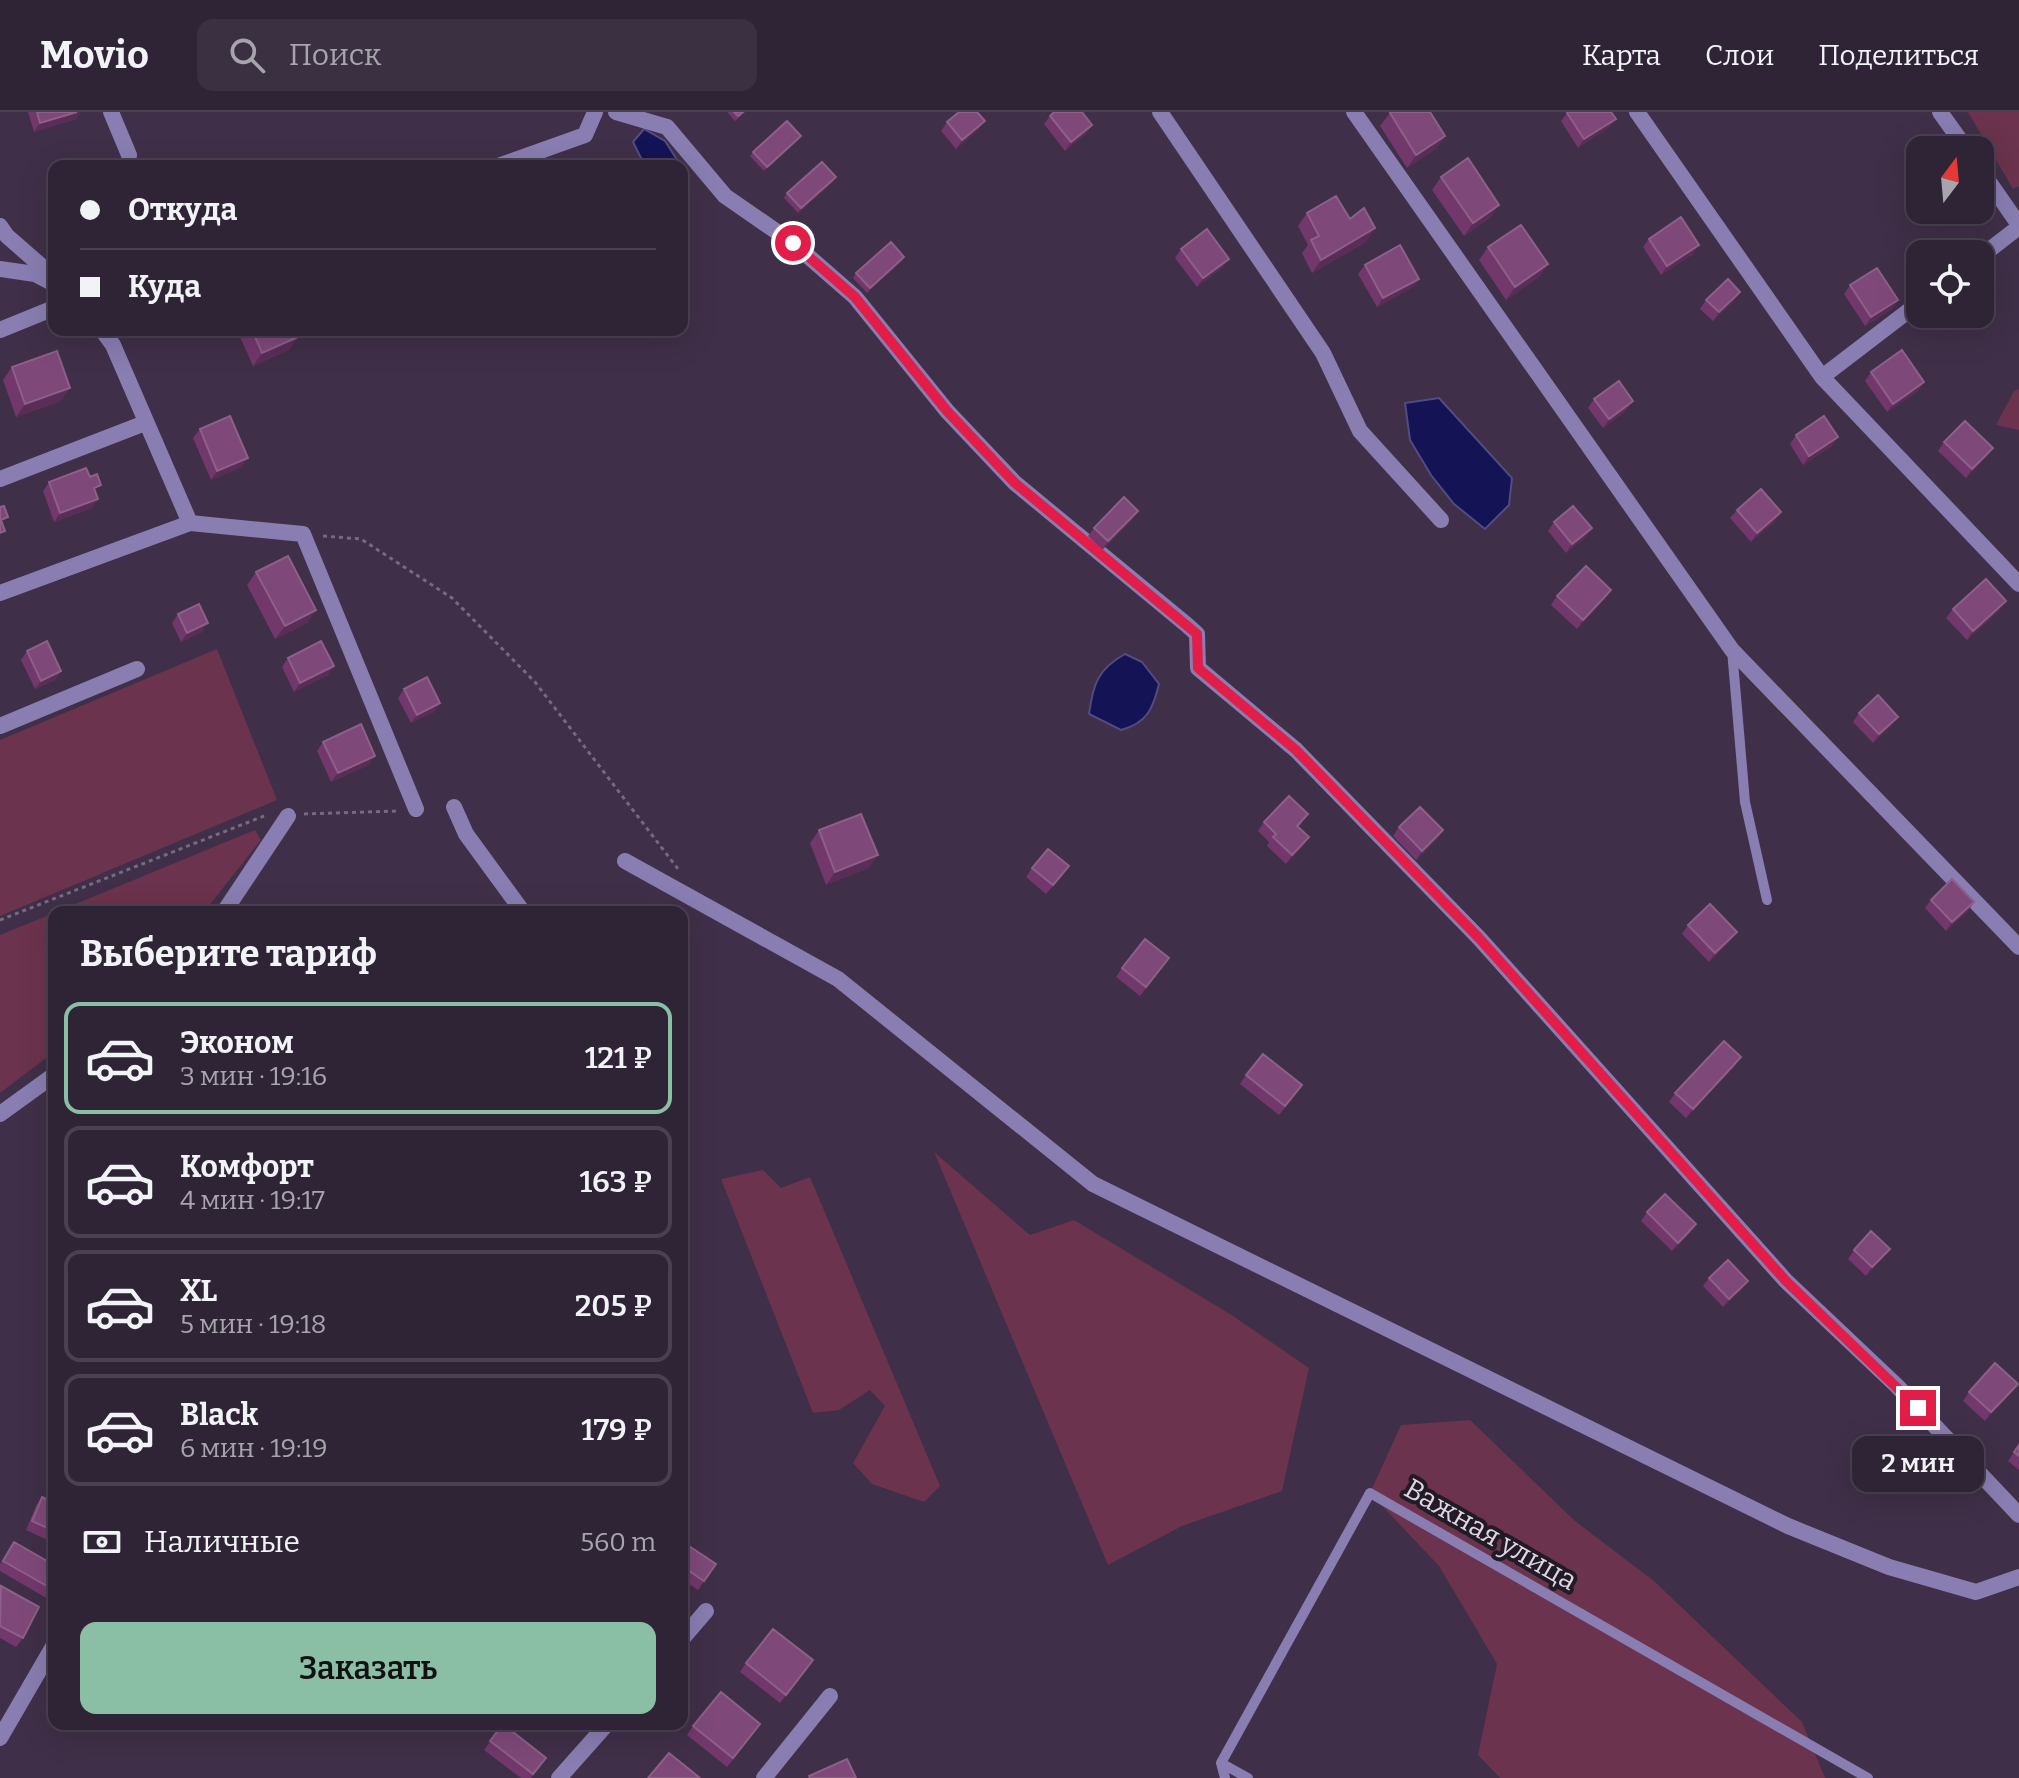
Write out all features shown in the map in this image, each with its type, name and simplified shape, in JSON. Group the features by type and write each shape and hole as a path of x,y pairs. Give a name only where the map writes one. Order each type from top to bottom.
{"street":[{"path":"111,112 129,155"},
{"path":"515,160 585,135 595,112"},
{"path":"616,112 667,127 725,196 793,243 855,297 947,411 1015,483 1197,634 1198,668 1296,750 1479,938 1786,1281 1897,1386 2019,1515"},
{"path":"1160,112 1323,353 1360,431 1441,520"},
{"path":"1354,112 1732,650 2019,947"},
{"path":"1637,112 1822,377 2019,584"},
{"path":"1940,112 1957,136"},
{"path":"1994,189 2019,226 1994,246"},
{"path":"0,226 7,236 48,272"},
{"path":"0,269 35,274 48,281"},
{"path":"0,330 48,310"},
{"path":"1822,377 1906,313"},
{"path":"106,336 190,523"},
{"path":"0,479 145,423"},
{"path":"0,593 190,523 303,534 416,809"},
{"path":"0,726 137,669"},
{"path":"454,807 466,834 519,906"},
{"path":"228,906 288,816"},
{"path":"625,861 838,979 1093,1184 1788,1526 1889,1567 1976,1592 2019,1577"},
{"path":"0,1114 48,1079"},
{"path":"688,1632 706,1611"},
{"path":"0,1738 48,1655"},
{"path":"764,1778 830,1696"},
{"path":"559,1778 602,1730"}],"lane":[{"path":"1732,650 1745,802 1767,900"},
{"name":"Важная улица","path":"1221,1763 1370,1493 1868,1778"},
{"path":"1221,1763 1225,1778"},
{"path":"1221,1763 1248,1778"}],"path":[{"path":"303,534 361,539 452,598 535,682 679,869 696,900"},
{"path":"0,920 261,817 324,811 416,809"}],"shaded area":[{"path":"1968,112 2019,112 2019,186 2013,189 1994,156 1994,136 1982,136"},
{"path":"644,129 665,141 677,160 642,160 633,142"},
{"path":"2019,389 2019,430 1996,425 2014,391"},
{"path":"1439,398 1512,478 1509,505 1485,529 1454,504 1431,475 1410,440 1405,403"},
{"path":"217,649 277,800 0,916 0,740"},
{"path":"1125,654 1142,662 1159,684 1148,714 1121,730 1089,714 1098,678 1109,665"},
{"path":"255,830 261,840 209,906 71,906"},
{"path":"48,915 48,1057 0,1093 0,935"},
{"path":"934,1152 1030,1235 1074,1220 1230,1314 1309,1368 1282,1491 1182,1526 1108,1565"},
{"path":"763,1170 781,1188 810,1177 940,1486 924,1502 872,1484 853,1463 885,1406 870,1390 839,1410 813,1413 721,1179"},
{"path":"1470,1420 1575,1521 1654,1581 1802,1722 1825,1778 1500,1778 1478,1755 1497,1664 1439,1566 1370,1493 1401,1425"}],"building":[{"path":"37,112 77,112 40,123"},
{"path":"959,112 977,112 985,121 962,140 947,122"},
{"path":"1054,112 1082,112 1092,125 1071,142 1050,116"},
{"path":"1392,112 1430,112 1445,136 1416,155"},
{"path":"1568,112 1611,112 1616,119 1584,139"},
{"path":"787,121 801,136 767,167 753,152"},
{"path":"1468,158 1499,205 1473,223 1441,177"},
{"path":"822,162 836,177 801,208 787,193"},
{"path":"1336,196 1350,219 1364,208 1375,228 1321,260 1311,240 1319,236 1307,213"},
{"path":"1681,217 1699,245 1667,266 1649,239"},
{"path":"1521,225 1548,264 1515,287 1488,247"},
{"path":"1207,229 1229,259 1203,278 1181,249"},
{"path":"891,242 904,257 870,288 856,273"},
{"path":"1400,245 1419,279 1383,298 1365,265"},
{"path":"1877,268 1898,300 1871,317 1850,285"},
{"path":"1728,279 1740,292 1719,312 1706,300"},
{"path":"255,336 298,337 262,353"},
{"path":"1902,350 1924,382 1893,404 1871,372"},
{"path":"57,351 70,388 25,404 12,367"},
{"path":"1619,381 1633,401 1609,419 1594,399"},
{"path":"230,416 248,458 217,471 200,429"},
{"path":"1824,416 1838,437 1809,456 1796,435"},
{"path":"1965,421 1993,448 1972,469 1944,442"},
{"path":"86,468 90,477 97,474 101,485 94,488 98,499 60,513 49,482"},
{"path":"1761,489 1781,512 1757,533 1737,510"},
{"path":"1124,497 1138,511 1108,541 1094,528"},
{"path":"4,506 8,517 1,520 5,531 0,533 0,507"},
{"path":"1573,506 1592,528 1572,544 1554,522"},
{"path":"288,556 316,610 285,626 256,572"},
{"path":"1586,566 1611,590 1583,620 1557,596"},
{"path":"1986,579 2006,601 1973,631 1953,609"},
{"path":"199,604 208,623 187,633 178,614"},
{"path":"47,641 61,671 41,681 27,651"},
{"path":"321,641 334,666 300,683 288,658"},
{"path":"427,677 440,703 417,715 404,689"},
{"path":"1878,695 1898,717 1879,734 1859,713"},
{"path":"361,724 375,756 338,773 323,742"},
{"path":"1289,796 1308,814 1297,826 1309,837 1292,855 1273,837 1276,834 1264,822"},
{"path":"1420,807 1443,830 1422,851 1399,827"},
{"path":"861,814 878,855 835,872 819,830"},
{"path":"1048,849 1069,866 1053,885 1032,868"},
{"path":"1952,879 1974,902 1952,922 1931,900"},
{"path":"1710,904 1737,932 1715,953 1688,925"},
{"path":"1145,939 1169,958 1146,987 1122,968"},
{"path":"1724,1041 1741,1057 1693,1109 1675,1093"},
{"path":"1263,1054 1302,1085 1285,1106 1246,1075"},
{"path":"1665,1194 1696,1224 1678,1243 1647,1212"},
{"path":"1871,1231 1890,1249 1872,1267 1854,1250"},
{"path":"1728,1260 1748,1281 1729,1299 1709,1278"},
{"path":"1995,1363 2018,1384 1991,1412 1969,1392"},
{"path":"42,1497 48,1500 48,1528 32,1521"},
{"path":"14,1542 48,1562 48,1587 3,1561"},
{"path":"688,1548 716,1564 704,1581 688,1570"},
{"path":"1,1586 39,1607 23,1638 0,1626"},
{"path":"773,1629 813,1660 786,1695 746,1663"},
{"path":"721,1692 760,1724 733,1758 693,1726"},
{"path":"498,1730 511,1730 546,1758 533,1774 490,1741"},
{"path":"669,1753 700,1778 648,1778"},
{"path":"847,1759 856,1778 809,1776"}],"route":[{"path":"793,243 855,297 947,411 1015,483 1197,634 1198,668 1296,750 1479,938 1786,1281 1918,1408"}]}
